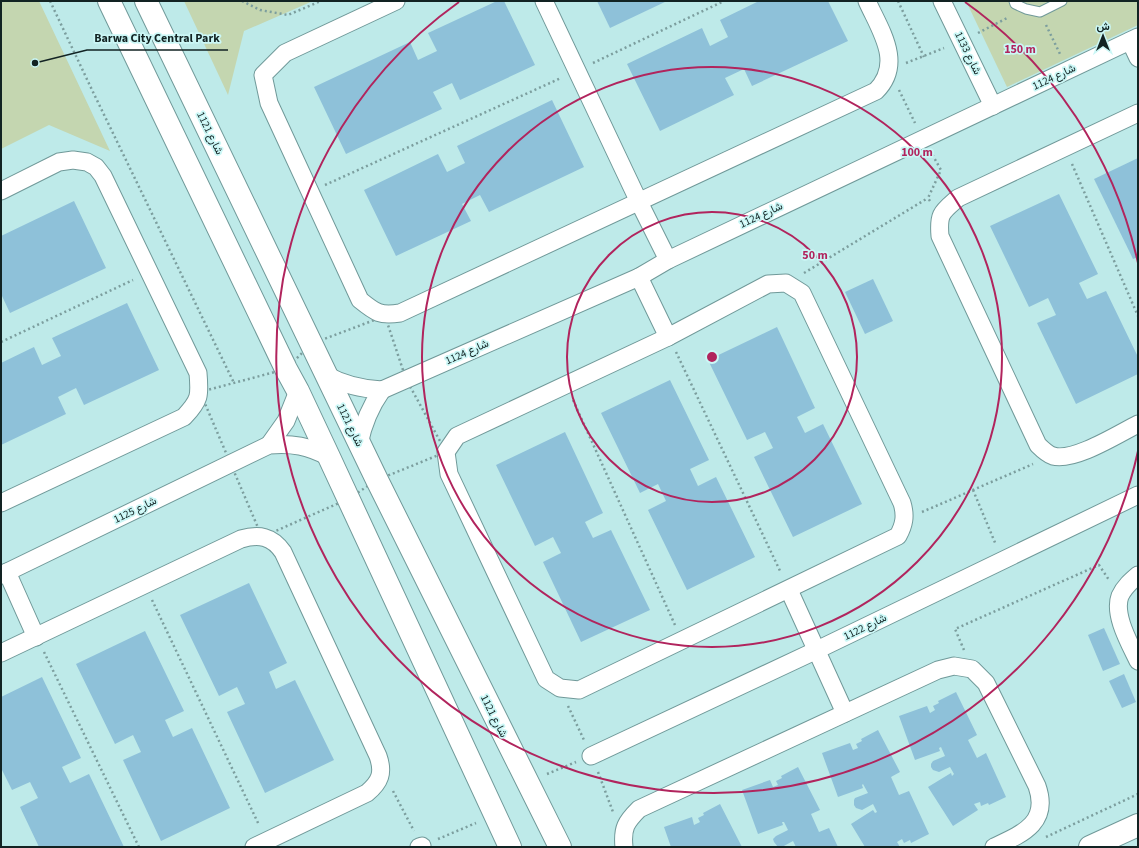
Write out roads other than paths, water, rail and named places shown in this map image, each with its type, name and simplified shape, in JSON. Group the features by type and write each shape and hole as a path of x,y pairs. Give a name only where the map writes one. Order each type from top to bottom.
{"street":[{"path":"109,1 286,369 298,391 510,847"},
{"name":"شارع 1121","path":"146,1 359,444 560,847"},
{"path":"396,1 285,53 263,75 269,103 360,300 372,310 385,316 400,313 876,91 884,83 888,70 889,54 885,40 867,1"},
{"path":"544,1 576,71 668,260"},
{"name":"شارع 1133","path":"942,1 993,106"},
{"path":"1134,39 1138,58"},
{"name":"شارع 1124","path":"326,375 353,387 368,390 382,390 638,277 668,260 1134,39"},
{"path":"1138,112 958,198 942,212 939,222 940,236 1038,445 1045,452 1053,456 1065,457 1077,454 1138,424"},
{"path":"1,191 59,162 73,160 87,162 96,167 103,176 198,372 200,392 194,406 184,417 1,503"},
{"path":"638,277 668,338"},
{"path":"786,283 802,293 905,510 905,520 898,536 789,590 579,690 560,688 546,679 449,474 446,452 457,436 668,338 768,284 786,283"},
{"path":"359,444 367,416 373,402 382,390"},
{"name":"شارع 1125","path":"269,445 286,421 298,391"},
{"name":"شارع 1125","path":"4,574 269,445 300,445 329,457"},
{"name":"شارع 1122","path":"591,756 1003,561 1138,495"},
{"path":"1,653 241,539 257,536 274,542 283,552 378,756 381,768 380,777 377,784 367,793 260,844"},
{"path":"4,574 36,637"},
{"path":"1138,575 1128,584 1120,597 1119,610 1122,628 1138,661"},
{"path":"789,590 845,713"},
{"path":"624,847 623,837 627,821 639,809 938,670 954,666 972,669 986,683 1041,796 1040,812 1032,824 1021,834 994,847"},
{"path":"1090,847 1104,842 1138,825"}],"lane":[{"path":"1014,1 1015,4 1026,9 1040,12 1062,1"}],"place":[{"name":"Barwa City Central Park","path":"35,63"}]}
